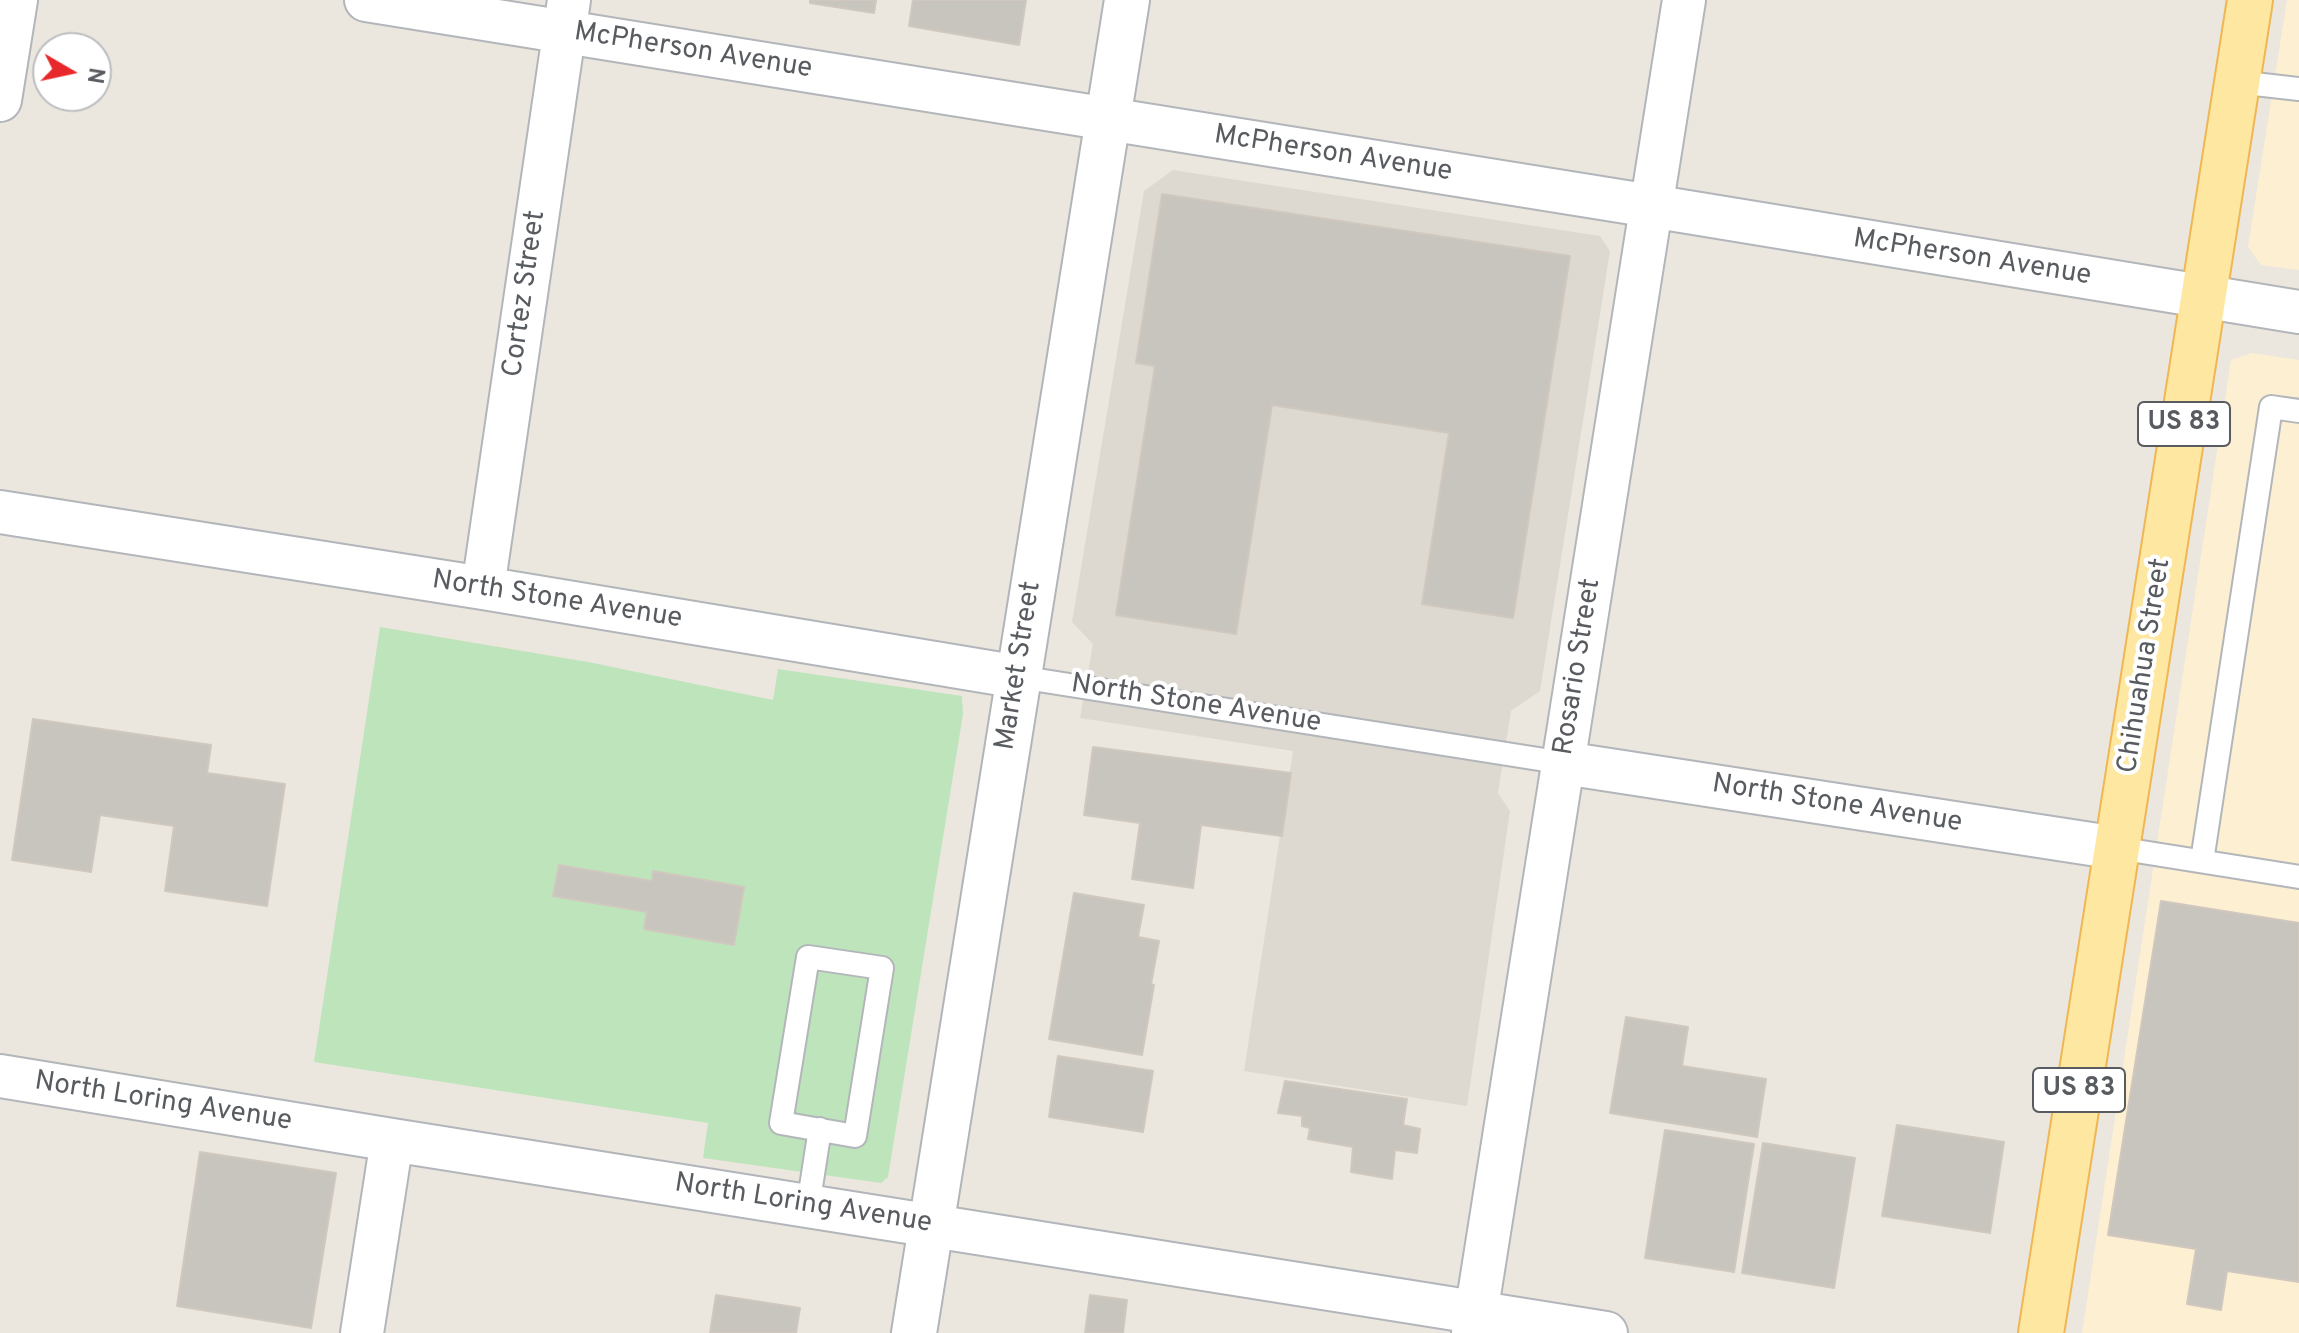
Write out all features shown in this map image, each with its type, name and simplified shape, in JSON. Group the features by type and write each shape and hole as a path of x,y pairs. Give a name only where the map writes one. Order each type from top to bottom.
{"main road":[{"name":"Chihuahua Street","path":"2041,1333 2250,0"}],"street":[{"path":"0,100 16,0"},
{"name":"McPherson Avenue","path":"366,0 566,16 1108,119 2299,312"},
{"name":"Market Street","path":"914,1333 1127,0"},
{"name":"Rosario Street","path":"1474,1323 1684,0"},
{"name":"Cortez Street","path":"483,588 566,16"},
{"name":"North Stone Avenue","path":"0,512 1019,677"},
{"name":"North Stone Avenue","path":"1564,763 2117,848"},
{"name":"North Loring Avenue","path":"0,1076 932,1226 1474,1323 1606,1333"},
{"path":"362,1333 392,1140"}],"lane":[{"path":"2237,82 2299,89"},
{"path":"2202,861 2271,407 2299,411"},
{"name":"North Stone Avenue","path":"1019,677 1564,763"},
{"name":"North Stone Avenue","path":"2117,848 2298,872"},
{"path":"808,957 882,968 855,1136 820,1129 781,1123 808,957"},
{"path":"808,1206 820,1129"}],"shaded area":[{"path":"2287,0 2299,0 2299,270 2261,265 2248,247"},
{"path":"1173,170 1600,236 1610,251 1540,691 1511,711 1498,793 1510,811 1467,1106 1244,1071 1293,751 1080,718 1093,644 1072,622 1144,191"},
{"path":"2252,353 2299,360 2299,1333 2082,1333 2231,360"}],"green space":[{"path":"380,627 588,662 773,700 778,669 962,696 963,714 888,1177 881,1183 703,1158 708,1123 314,1062"}],"building":[{"path":"810,0 876,0 874,13 810,3"},
{"path":"913,0 1026,0 1019,45 909,26"},
{"path":"1162,194 1570,256 1513,618 1422,604 1449,433 1272,405 1236,634 1116,615 1155,366 1136,363"},
{"path":"33,719 211,745 207,773 285,784 267,906 165,891 174,826 100,815 91,872 12,860"},
{"path":"1093,747 1291,773 1282,836 1201,825 1193,888 1132,879 1140,823 1084,815"},
{"path":"559,865 652,881 653,871 744,887 734,945 644,929 647,912 553,896"},
{"path":"1074,893 1144,905 1138,937 1159,941 1142,1055 1049,1039"},
{"path":"2161,901 2299,923 2299,1282 2227,1271 2221,1310 2187,1304 2196,1249 2108,1235"},
{"path":"1626,1017 1688,1027 1682,1066 1766,1079 1757,1137 1610,1113"},
{"path":"1058,1056 1153,1071 1143,1132 1049,1117"},
{"path":"1285,1081 1407,1099 1403,1125 1420,1129 1417,1153 1395,1150 1392,1179 1351,1172 1353,1147 1308,1139 1310,1128 1302,1126 1302,1116 1278,1113"},
{"path":"1897,1125 2004,1142 1990,1233 1882,1216"},
{"path":"1665,1130 1754,1144 1734,1272 1645,1258"},
{"path":"1763,1143 1855,1158 1834,1288 1742,1273"},
{"path":"200,1152 336,1173 311,1328 177,1306"},
{"path":"716,1295 800,1308 796,1333 710,1333"},
{"path":"1090,1295 1127,1300 1123,1333 1085,1333"}]}
